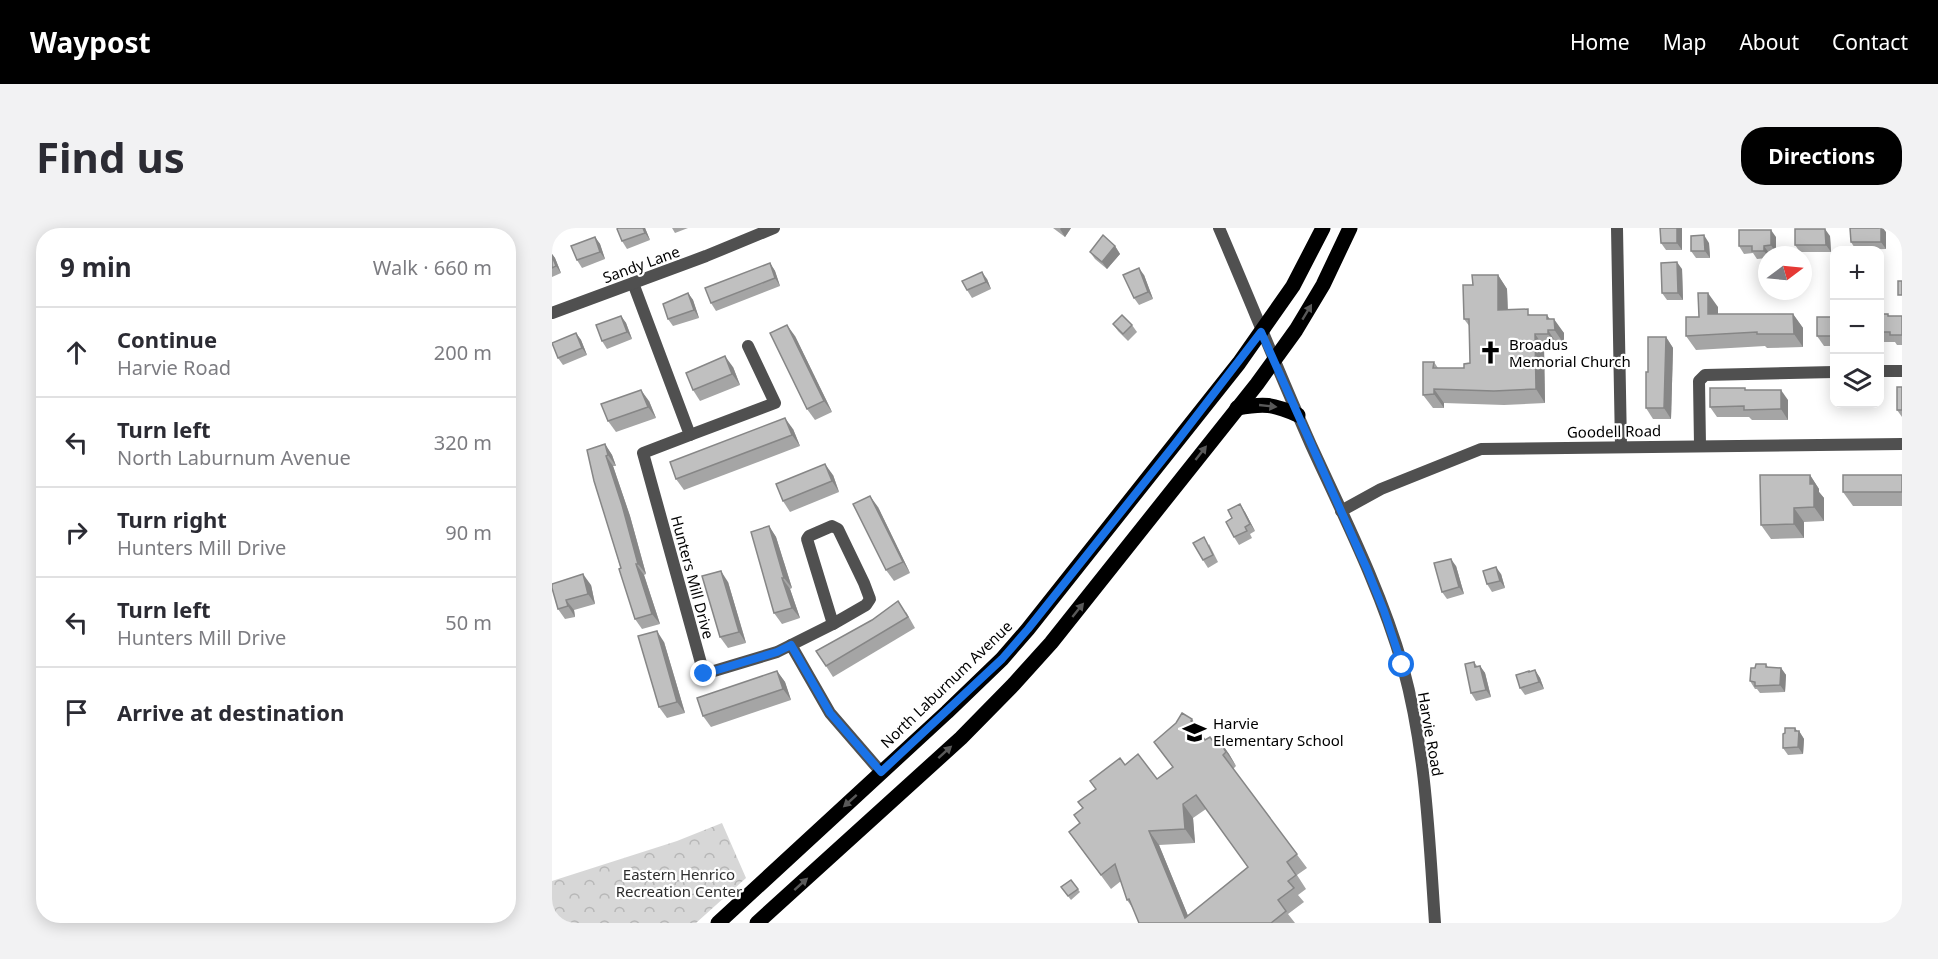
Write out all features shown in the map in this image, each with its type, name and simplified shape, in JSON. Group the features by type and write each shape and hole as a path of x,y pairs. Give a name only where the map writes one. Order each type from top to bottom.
{"main road":[{"name":"North Laburnum Avenue","path":"718,923 1002,659 1175,444 1261,332 1293,286 1323,228"},
{"path":"757,923 961,738 1014,684 1084,602 1296,330 1323,285 1350,228"},
{"path":"1237,408 1275,405 1298,415"}],"street":[{"name":"Sandy Lane","path":"552,313 633,284 774,228"},
{"name":"Harvie Road","path":"1219,228 1261,332 1384,611 1402,665 1422,754 1436,923"},
{"path":"1617,228 1621,446"},
{"path":"633,284 690,435 775,404 748,346"},
{"path":"1884,371 1902,371"},
{"path":"1700,445 1699,381 1705,375 1830,372"},
{"name":"Hunters Mill Drive","path":"690,435 643,453 704,674 777,652 791,645"},
{"name":"Goodell Road","path":"1341,511 1381,489 1481,449 1902,444"},
{"path":"833,624 807,540 809,536 832,526 838,529 870,599 866,605 833,624 791,645 830,713 881,772"}],"green space":[{"name":"Eastern Henrico Recreation Center","path":"722,823 746,878 696,923 552,923 552,881 677,841"}],"building":[{"path":"618,228 643,228 645,233 622,241"},
{"path":"1660,228 1677,228 1677,243 1661,243"},
{"path":"1850,228 1881,228 1881,242 1851,242"},
{"path":"1795,229 1825,229 1826,245 1795,245"},
{"path":"1739,230 1771,230 1771,245 1758,246 1758,251 1752,251 1752,246 1739,246"},
{"path":"1103,235 1115,246 1102,262 1090,252"},
{"path":"1704,235 1705,251 1691,251 1691,236"},
{"path":"595,237 600,252 577,260 571,246"},
{"path":"552,256 556,266 552,268"},
{"path":"1677,262 1678,293 1662,293 1661,263"},
{"path":"770,263 775,278 711,303 705,288"},
{"path":"1139,268 1148,292 1134,298 1123,275"},
{"path":"982,272 986,282 967,290 962,281"},
{"path":"1472,275 1498,275 1498,310 1528,309 1528,315 1547,315 1547,319 1554,319 1555,330 1548,330 1548,334 1535,334 1536,389 1494,391 1434,389 1434,394 1423,395 1423,362 1434,362 1433,368 1464,368 1464,364 1470,363 1469,319 1464,319 1463,285 1473,285"},
{"path":"1898,281 1902,281 1902,295 1898,295"},
{"path":"688,293 694,310 668,319 663,304"},
{"path":"1698,293 1708,293 1708,314 1793,314 1794,334 1757,334 1757,332 1686,336 1686,317 1699,317"},
{"path":"1884,314 1902,316 1902,335 1890,335 1890,332 1884,332"},
{"path":"1122,315 1132,325 1123,334 1113,324"},
{"path":"621,316 627,332 602,341 596,325"},
{"path":"1817,317 1830,317 1830,336 1817,336"},
{"path":"787,325 824,401 807,409 770,333"},
{"path":"576,333 582,348 558,358 552,343"},
{"path":"1648,337 1666,337 1664,408 1646,408"},
{"path":"725,356 732,374 693,390 686,373"},
{"path":"1897,387 1902,387 1902,410 1897,410"},
{"path":"1710,388 1781,390 1781,409 1744,410 1744,406 1710,407"},
{"path":"641,390 648,407 608,421 601,404"},
{"path":"785,418 792,435 676,479 670,462"},
{"path":"605,444 608,455 606,456 652,614 635,619 587,450"},
{"path":"825,464 832,481 783,501 776,484"},
{"path":"1760,475 1810,475 1810,484 1814,484 1814,507 1794,508 1794,524 1761,525"},
{"path":"1843,475 1902,475 1902,492 1843,492"},
{"path":"870,496 903,562 886,570 853,504"},
{"path":"1240,504 1250,524 1245,527 1247,531 1234,537 1226,522 1232,518 1228,510"},
{"path":"769,526 792,608 774,613 751,532"},
{"path":"1204,537 1213,555 1203,560 1193,543"},
{"path":"1451,559 1459,587 1442,592 1434,563"},
{"path":"1496,567 1500,581 1487,584 1483,571"},
{"path":"721,571 739,632 720,637 702,576"},
{"path":"583,574 588,594 566,600 568,606 558,609 552,584"},
{"path":"898,601 908,617 826,666 816,651 872,620"},
{"path":"657,631 677,702 659,707 638,636"},
{"path":"1474,662 1475,667 1480,666 1486,690 1471,693 1465,664"},
{"path":"1756,664 1781,668 1780,685 1755,686 1755,682 1750,681 1751,668 1755,668"},
{"path":"1535,670 1539,682 1520,688 1516,675"},
{"path":"777,671 783,689 703,716 697,698"},
{"path":"1182,713 1192,719 1191,721 1205,740 1210,737 1212,740 1215,738 1219,740 1226,752 1223,755 1297,854 1287,862 1296,875 1288,881 1294,888 1278,900 1286,911 1271,923 1139,923 1129,899 1127,900 1115,864 1101,875 1069,832 1080,823 1074,815 1083,808 1078,802 1096,789 1090,781 1120,758 1125,765 1138,754 1157,779 1173,767 1154,742 1176,723","holes":["1196,795 1248,867 1185,918 1149,831 1185,829 1183,804"]},
{"path":"1785,728 1795,728 1795,731 1799,731 1798,747 1783,748"},
{"path":"1071,880 1078,889 1068,896 1061,887"}],"place":[{"name":"Broadus Memorial Church","path":"1491,353"},
{"name":"Harvie Elementary School","path":"1195,732"}],"route":[{"path":"704,674 777,652 791,645 830,713 881,772 1002,659 1028,629 1239,363 1261,332 1367,569 1402,665"}]}
